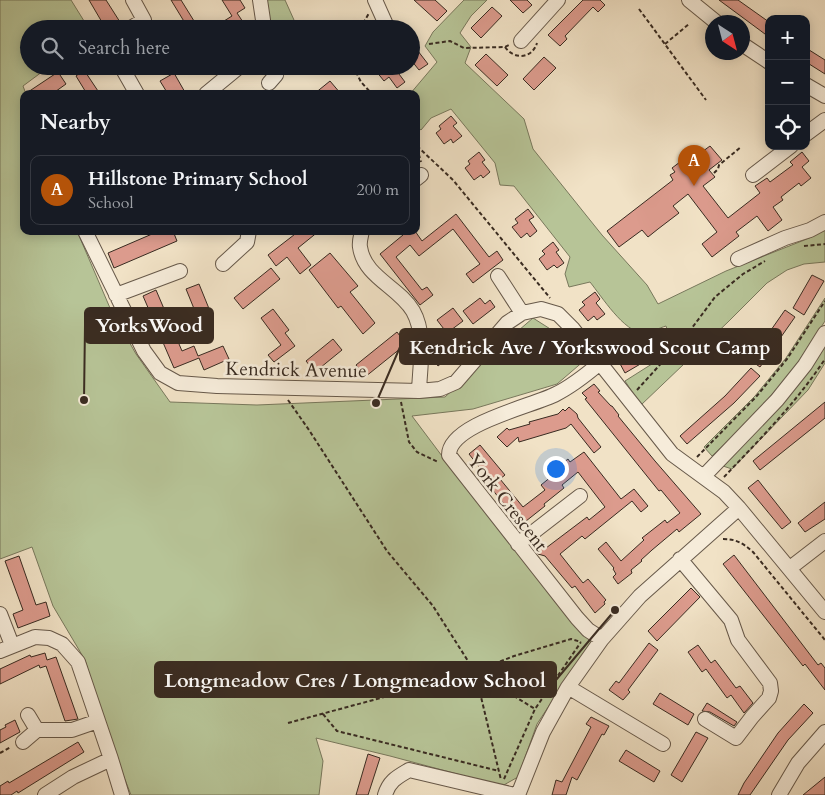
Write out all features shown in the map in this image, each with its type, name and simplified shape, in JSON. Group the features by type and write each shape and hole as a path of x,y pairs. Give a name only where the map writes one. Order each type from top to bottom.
{"street":[{"path":"133,0 144,20"},
{"path":"260,0 263,20"},
{"path":"375,0 384,20"},
{"path":"521,41 558,0"},
{"path":"689,0 707,15"},
{"path":"750,49 766,60"},
{"path":"126,75 135,90"},
{"path":"211,90 229,75"},
{"path":"269,83 276,75"},
{"path":"810,87 825,96"},
{"path":"810,131 825,120"},
{"path":"753,175 786,150"},
{"path":"738,259 825,222"},
{"name":"Kendrick Avenue","path":"87,235 144,350 160,373 178,383 279,388 440,390 456,382 507,323 522,313"},
{"path":"223,264 247,242 248,235"},
{"path":"361,235 360,246 364,258 377,276 400,295 413,311 421,334 419,391"},
{"path":"116,295 180,271"},
{"path":"498,276 522,313 541,310 558,314 573,329 672,454 704,476 740,508 825,612"},
{"path":"704,476 777,400 805,365 825,333"},
{"name":"York Crescent","path":"600,363 556,394 493,417 474,427 455,441 449,451 449,455 577,618 588,630 602,639"},
{"path":"518,544 580,496"},
{"path":"385,795 388,786 395,778 409,770 517,795 542,732 568,687 602,639 640,596 740,508"},
{"path":"790,568 825,541"},
{"path":"680,559 731,620 738,640 770,683 772,691 769,698 736,738 704,719"},
{"path":"0,614 6,648 35,637 49,638 62,644 78,662 122,795"},
{"path":"568,687 663,744"},
{"path":"28,715 37,730"},
{"path":"23,742 37,730 72,730 98,721"},
{"path":"779,795 798,763 825,732"},
{"path":"45,795 73,778 111,759"}],"path":[{"path":"639,9 706,100"},
{"path":"665,44 689,24"},
{"path":"430,44 450,41 464,48 505,47 521,41"},
{"path":"358,75 368,90"},
{"path":"714,173 719,165 741,147"},
{"path":"420,150 454,180 550,299"},
{"path":"800,246 825,244"},
{"path":"629,399 686,336 715,297 743,274 766,261"},
{"path":"688,466 756,397 787,359 825,301"},
{"path":"279,388 309,430 387,551 433,606 475,672 502,784 535,709 588,630"},
{"path":"398,390 409,442 417,452 432,458 445,467 453,462"},
{"path":"721,539 732,539 743,543 753,552 825,640"},
{"path":"288,723 475,672 514,656 571,640 581,642"},
{"path":"475,672 535,709"},
{"path":"322,714 337,731 499,771"}],"green space":[{"path":"0,0 71,0 83,20 20,20 20,75 38,75 23,86 24,90 20,90 20,235 79,235 110,308 136,354 170,402 257,405 445,397 533,318 555,332 585,360 557,384 473,409 412,416 454,472 591,642 537,724 518,777 502,786 316,738 323,761 319,795 131,795 106,731 85,660 53,606 32,547 0,559"},
{"path":"267,0 285,0 294,20 270,20"},
{"path":"464,0 487,0 471,16 460,33 471,47 465,63 524,119 533,149 602,235 647,285 658,304 726,271 812,237 825,224 825,262 804,264 787,270 767,283 641,405 625,381 674,350 666,326 646,333 636,331 628,327 614,313 590,282 569,287 565,274 570,257 514,186 500,185 495,163 451,109 431,118 420,129 420,90 413,90 437,62 425,46 433,32"},
{"path":"825,298 825,321 793,370 750,420 712,456 704,447 755,396 786,358"},
{"path":"825,341 825,363 808,390 732,469 723,466"}],"building":[{"path":"89,0 106,0 119,20 101,20"},
{"path":"171,0 181,0 193,20 183,20"},
{"path":"222,0 240,0 245,8 237,13 242,20 226,20 232,16"},
{"path":"414,0 435,0 447,11 437,21"},
{"path":"510,0 527,0 532,5 523,13"},
{"path":"583,0 600,0 605,5 598,12 593,7 565,36 567,39 560,46 548,35"},
{"path":"719,0 738,0 765,19 765,34 750,23 750,15 739,15"},
{"path":"492,7 502,16 481,38 471,28"},
{"path":"810,51 825,60 825,74 810,65"},
{"path":"420,54 428,64 420,69"},
{"path":"486,54 508,75 497,86 475,65"},
{"path":"544,57 556,68 534,90 523,79"},
{"path":"54,75 60,75 66,84 58,90 31,90"},
{"path":"87,75 97,90 85,90 76,76"},
{"path":"170,75 175,75 184,90 166,90 160,81"},
{"path":"379,75 400,75 405,82 397,88 389,77 384,81"},
{"path":"330,81 338,90 319,90"},
{"path":"451,116 457,123 453,126 462,136 453,143 451,139 444,144 436,133 441,129 439,126"},
{"path":"710,146 722,160 709,170 715,177 703,186 728,218 760,193 755,186 767,178 770,182 793,165 790,162 802,152 809,161 802,167 811,178 801,186 799,183 781,197 783,200 773,207 782,220 768,231 757,216 736,232 739,236 712,257 702,244 717,232 688,194 673,206 679,213 648,237 642,230 619,247 607,231 673,180 670,175 675,172 672,168 688,156 691,160"},
{"path":"479,152 485,160 482,162 490,172 483,178 481,175 474,180 465,168 470,164 468,161"},
{"path":"528,209 534,217 529,220 537,231 530,237 527,233 521,238 512,227 518,223 515,219"},
{"path":"456,214 489,257 497,251 503,260 473,283 466,274 480,264 453,229 419,256 410,245 396,257 422,290 427,287 433,295 420,305 380,254 403,235 418,235 422,241"},
{"path":"150,235 175,235 177,241 114,268 108,253"},
{"path":"294,235 314,235 298,248 311,265 300,274 287,257 276,266 268,255"},
{"path":"553,242 559,250 556,252 564,263 557,268 554,265 547,270 539,259 545,254 542,251"},
{"path":"330,253 358,286 350,292 375,323 363,334 341,306 338,308 309,270"},
{"path":"271,268 280,279 243,309 234,298"},
{"path":"812,275 824,281 804,315 793,308"},
{"path":"199,284 212,316 199,321 186,289"},
{"path":"156,290 182,351 194,346 198,356 223,346 229,359 204,370 199,358 174,368 143,296"},
{"path":"595,292 600,299 596,303 605,314 597,320 594,316 588,321 579,310 585,305 582,302"},
{"path":"480,298 485,304 490,300 495,307 473,324 463,311"},
{"path":"453,308 463,321 447,333 437,320"},
{"path":"273,309 289,330 285,333 295,346 274,362 268,355 281,345 261,318"},
{"path":"785,310 795,317 760,367 750,360"},
{"path":"397,332 406,344 365,377 356,365"},
{"path":"452,336 461,348 438,366 430,355 430,351"},
{"path":"333,339 342,350 315,372 306,361"},
{"path":"647,343 654,356 625,373 618,360"},
{"path":"751,368 760,376 734,403 687,444 680,436 725,396"},
{"path":"594,384 600,391 598,392 612,406 655,461 701,514 679,532 677,529 652,550 631,570 632,573 618,584 613,577 616,574 614,568 598,549 606,542 621,561 644,540 642,538 665,520 667,523 680,513 661,490 659,491 585,399 587,398 582,393"},
{"path":"825,402 825,418 760,470 753,461"},
{"path":"569,407 577,414 578,418 601,447 594,453 571,424 566,428 519,442 518,437 507,447 497,437 507,428 509,430 530,424 529,422 558,414 563,409 565,411"},
{"path":"480,445 505,475 500,479 523,507 545,490 541,485 552,476 550,473 568,459 570,462 584,452 621,499 634,489 648,506 641,512 632,501 585,539 582,536 560,554 583,583 588,579 606,600 605,604 595,613 575,586 572,588 545,556 538,554 533,547 546,548 587,517 589,520 605,507 578,472 562,485 564,488 544,504 545,506 521,525 491,488 494,486 469,454"},
{"path":"758,480 791,522 782,529 748,488"},
{"path":"825,502 825,519 805,532 798,523"},
{"path":"734,555 818,665 821,663 825,668 825,690 805,664 803,666 723,564"},
{"path":"19,556 36,605 46,602 50,616 18,628 13,614 23,610 5,561"},
{"path":"691,588 700,597 657,641 648,631"},
{"path":"649,643 658,650 628,690 630,692 623,700 609,690 616,681 619,683"},
{"path":"698,645 711,663 715,660 736,688 740,686 753,703 744,713 731,695 727,698 706,669 702,672 688,652"},
{"path":"45,653 47,660 56,657 78,719 65,721 46,666 40,668 39,665 0,684 0,669 30,655 31,657"},
{"path":"660,693 694,714 688,725 653,704"},
{"path":"707,703 737,722 734,726 710,712 702,711"},
{"path":"804,704 813,713 788,740 750,795 738,795 778,733"},
{"path":"591,717 609,726 604,735 602,734 577,780 572,777 566,795 552,795 556,780 562,782 591,727 586,724"},
{"path":"15,720 20,732 0,743 0,730"},
{"path":"696,732 708,738 682,782 671,775"},
{"path":"78,742 84,752 18,793 17,791 11,795 0,795 0,786 8,781 9,783"},
{"path":"626,750 660,771 654,782 619,761"},
{"path":"368,754 380,758 368,795 356,795"},
{"path":"825,777 825,795 803,795"}],"place":[{"name":"Hillstone Primary School","path":"694,186"},
{"name":"YorksWood","path":"84,400"},
{"name":"Kendrick Ave / Yorkswood Scout Camp","path":"376,403"},
{"name":"Longmeadow Cres / Longmeadow School","path":"615,610"}]}
